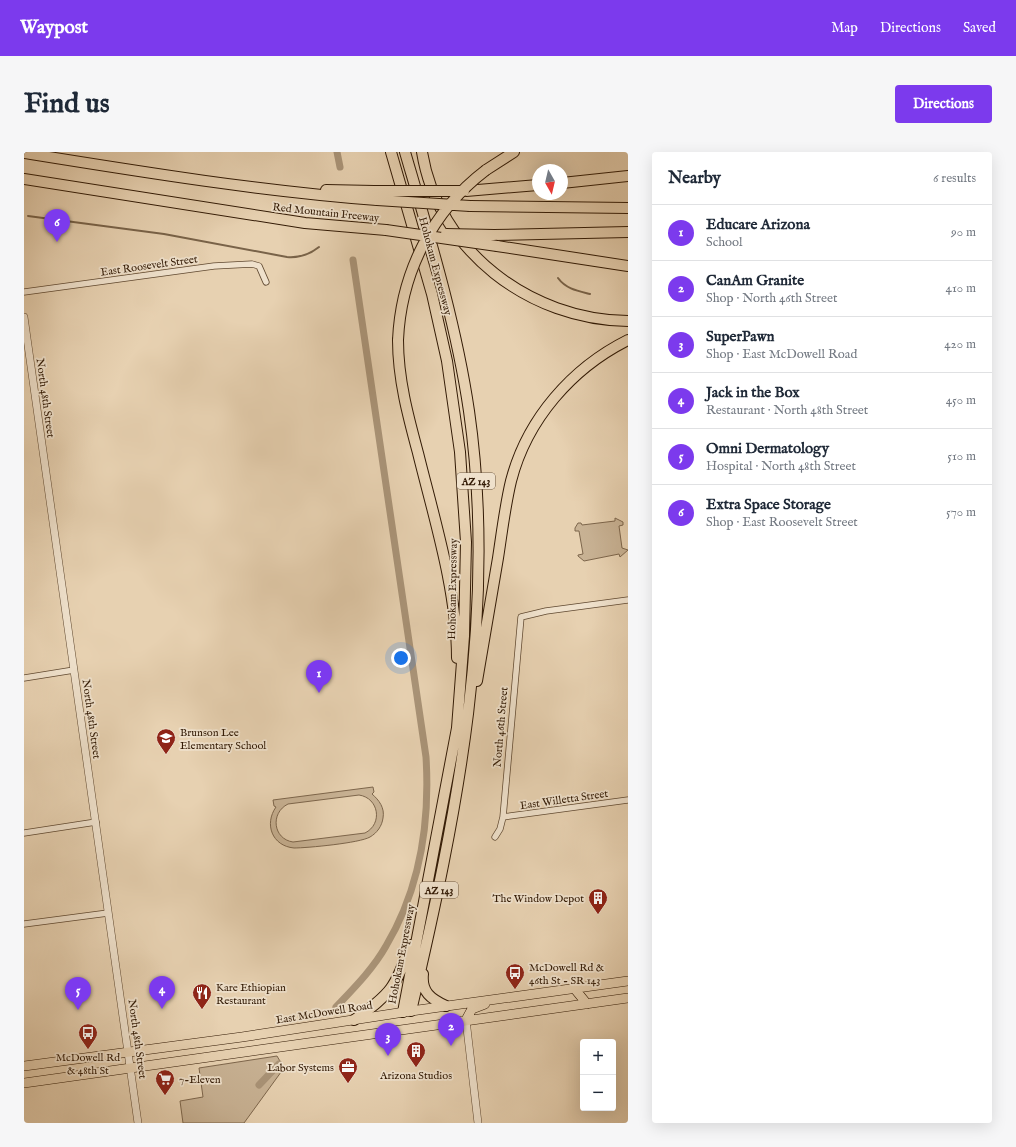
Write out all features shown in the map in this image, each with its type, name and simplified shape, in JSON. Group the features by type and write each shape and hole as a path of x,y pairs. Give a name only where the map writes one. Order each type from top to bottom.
{"highway":[{"name":"Hohokam Expressway","path":"391,152 438,316 451,383 461,460 466,542 464,621 458,712 422,909 407,1011"},
{"name":"Hohokam Expressway","path":"404,152 436,254 453,322 469,413 476,482 479,568 478,613 453,817 423,963 407,1011"},
{"path":"422,152 433,190 449,222 474,255 495,275 519,291 552,307 584,317 628,321"},
{"path":"448,773 457,671 453,616 439,538 401,385 398,340 401,308 406,286 425,239 441,216 456,197 486,170 514,152"},
{"name":"Red Mountain Freeway","path":"26,153 196,181 288,192 350,190 376,196 470,206 628,208"},
{"path":"568,182 628,176"},
{"name":"Red Mountain Freeway","path":"28,180 298,222 386,230 494,235 628,232"},
{"path":"376,196 532,186"},
{"path":"386,230 628,266"},
{"path":"453,817 464,773 475,694 507,499 517,462 533,428 559,393 591,363 628,340"},
{"path":"354,1020 382,999 396,982 422,909"},
{"path":"423,963 422,979 426,993 433,1000 446,1006"}],"main road":[{"name":"East McDowell Road","path":"24,1066 242,1037 407,1011 628,981"},
{"path":"574,988 587,1004"},
{"path":"512,997 516,1014"},
{"path":"24,1083 132,1070 466,1020 628,998"},
{"path":"466,1020 468,1014 475,1008 499,999"},
{"name":"Hohokam Expressway","path":"407,1011 407,1029"},
{"path":"242,1037 244,1054"}],"street":[{"name":"East Roosevelt Street","path":"24,292 214,266 243,264 259,266 266,282"},
{"name":"North 48th Street","path":"24,317 108,913 130,1052 138,1123"},
{"name":"North 46th Street","path":"494,837 500,829 503,817 521,617 546,611 628,600"},
{"path":"24,678 74,670"},
{"name":"East Willetta Street","path":"503,817 628,800"},
{"path":"24,833 96,822"},
{"path":"24,924 108,913"},
{"path":"466,1020 478,1123"}],"shaded area":[{"path":"615,518 623,522 623,525 619,526 622,548 628,550 620,557 619,554 584,561 578,556 583,554 579,531 575,531 578,523 581,523 582,525 615,521"},
{"path":"373,787 374,792 372,794 381,804 383,811 382,824 373,835 364,839 333,845 294,848 280,843 275,839 272,833 271,820 272,814 276,807 274,806 273,800","holes":["359,795 366,797 374,806 376,818 371,829 365,833 293,842 286,840 278,831 276,825 278,813 288,804"]},
{"path":"277,1056 284,1068 244,1123 183,1123 180,1101 203,1097 199,1068"}],"waterway":[{"path":"337,152 340,167"},
{"path":"28,216 164,234 287,257 304,255 319,247"},
{"path":"336,1007 375,963 398,924 407,902 415,878 424,830 427,781 426,757 353,260"},
{"path":"558,278 568,287 590,294"},
{"path":"259,1085 279,1064"}],"place":[{"name":"Extra Space Storage","path":"57,242"},
{"name":"Educare Arizona","path":"319,693"},
{"name":"Brunson Lee Elementary School","path":"166,755"},
{"name":"The Window Depot","path":"598,915"},
{"name":"McDowell Rd & 46th St - SR 143","path":"515,990"},
{"name":"Jack in the Box","path":"162,1009"},
{"name":"Omni Dermatology","path":"78,1010"},
{"name":"Kare Ethiopian Restaurant","path":"202,1010"},
{"name":"CanAm Granite","path":"451,1046"},
{"name":"McDowell Rd & 48th St","path":"88,1050"},
{"name":"SuperPawn","path":"388,1056"},
{"name":"Arizona Studios","path":"416,1068"},
{"name":"Labor Systems","path":"348,1084"},
{"name":"7-Eleven","path":"165,1096"}]}
